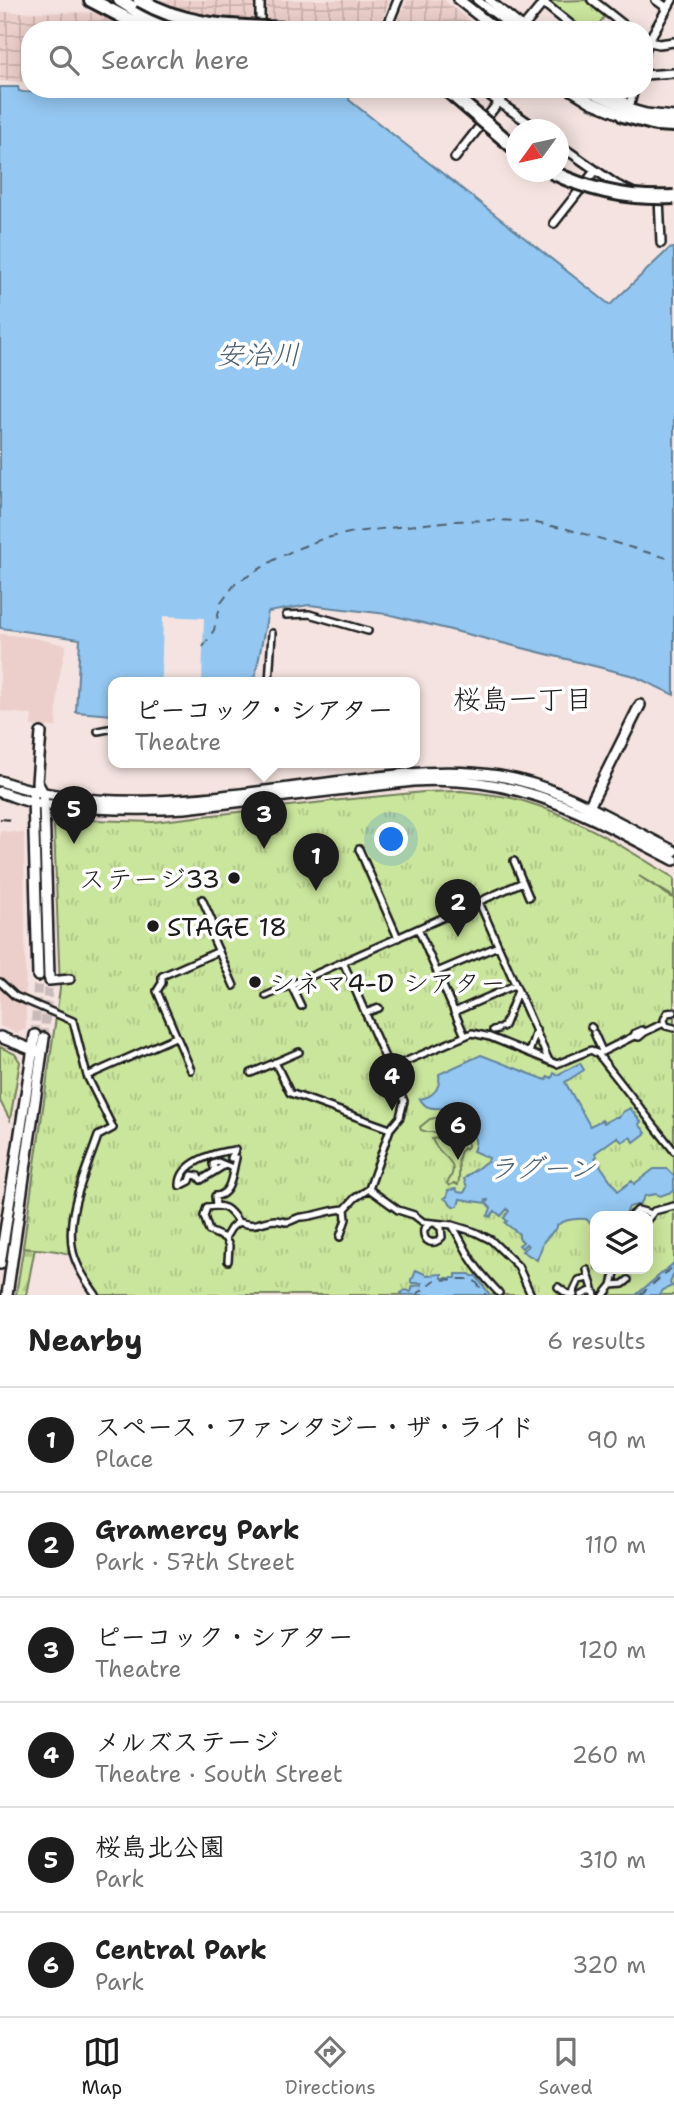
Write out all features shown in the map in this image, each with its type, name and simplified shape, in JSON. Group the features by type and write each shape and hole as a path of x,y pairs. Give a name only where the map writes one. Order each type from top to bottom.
{"highway":[{"path":"91,0 131,21"},
{"path":"120,0 153,21"},
{"path":"140,0 168,14 196,21"},
{"path":"456,98 506,140"},
{"path":"468,98 506,133"},
{"path":"626,112 656,124 674,125"},
{"path":"569,174 621,191 674,194"},
{"path":"569,179 610,192 645,197 674,194"}],"street":[{"path":"260,0 260,21"},
{"path":"390,21 398,0"},
{"path":"459,0 486,21"},
{"path":"477,0 508,21"},
{"path":"489,0 512,21"},
{"path":"592,0 619,21"},
{"path":"653,30 671,3 656,0"},
{"path":"525,21 543,1 566,21"},
{"path":"653,41 674,42"},
{"path":"653,74 674,73"},
{"path":"494,98 523,119"},
{"path":"455,158 502,98"},
{"path":"585,98 626,112 674,117"},
{"path":"599,98 626,112"},
{"path":"617,98 624,101 626,112"},
{"path":"626,112 631,98"},
{"path":"569,152 617,185 635,193 659,196 674,194"},
{"path":"554,223 595,171"},
{"path":"659,196 661,243"},
{"path":"286,615 309,614 368,631"},
{"path":"270,677 272,633"},
{"path":"587,810 640,705"},
{"path":"98,731 108,730"},
{"path":"38,976 33,802 38,789 41,733"},
{"path":"0,781 38,789 139,802 184,800 423,772 451,771 500,776 559,793 674,860"},
{"path":"0,792 44,804 116,810 163,809 413,781 477,782 513,788 587,810 674,851"},
{"path":"38,789 44,804 49,979 70,979"},
{"path":"359,849 398,938"},
{"path":"514,862 529,897"},
{"path":"266,996 523,882"},
{"path":"202,899 212,921 211,934 234,986"},
{"path":"479,902 549,1061"},
{"path":"418,929 465,1036"},
{"path":"437,972 498,946"},
{"path":"191,1070 157,991 162,983 162,976 219,951"},
{"path":"228,1261 229,1246 225,1238 209,1231 204,1216 207,1207 219,1205 231,1211 237,1222 255,1226 275,1220 289,1222 299,1217 310,1218 325,1211 345,1209 369,1189 390,1129 400,1117 404,1103 342,962"},
{"path":"0,982 15,996 73,1021 87,1076 113,1128 98,1136 71,1223 73,1252 83,1277 96,1295"},
{"path":"291,985 301,1006"},
{"path":"454,1012 517,988"},
{"path":"498,1029 504,1027 517,988"},
{"path":"365,1013 379,1008"},
{"path":"664,1023 665,1016 674,1012"},
{"path":"390,1068 465,1036 476,1034 557,1063 588,1050 600,1052 634,1036 639,1037 664,1023"},
{"path":"664,1023 669,1028 674,1028"},
{"path":"592,1029 600,1052 674,1151"},
{"path":"529,1053 536,1030"},
{"path":"0,1264 33,1050 40,1036 43,1053 8,1295"},
{"path":"0,1037 43,1053"},
{"path":"87,1076 173,1038"},
{"path":"251,1073 299,1052"},
{"path":"275,1062 290,1093 390,1129"},
{"path":"216,1205 215,1196 222,1196 228,1191 236,1158 231,1158 235,1150 221,1151 192,1164 186,1168 180,1179 180,1186 190,1181 192,1175 198,1175 201,1180 215,1171 213,1164 218,1162 233,1168"},
{"path":"186,1159 192,1164"},
{"path":"369,1189 398,1210 414,1215 423,1222 452,1225 485,1236 518,1266 531,1295"},
{"path":"653,1212 674,1206"},
{"path":"340,1237 346,1219 345,1209"},
{"path":"225,1238 237,1222"},
{"path":"452,1225 471,1258 499,1293"},
{"path":"584,1295 594,1293 587,1270"},
{"path":"604,1295 612,1285 615,1274"},
{"path":"558,1287 572,1295 579,1280 590,1278"},
{"path":"612,1285 623,1284 628,1280"}],"shaded area":[{"path":"153,0 255,0 254,21 153,21"},
{"path":"266,0 390,0 381,21 265,21"},
{"path":"407,0 444,0 470,21 397,21"},
{"path":"0,12 137,13 137,21 21,21 21,82 0,81"},
{"path":"0,634 66,645 58,684 56,727 31,726 32,715 0,711"},
{"path":"0,831 24,833 26,1029 17,1033 0,1026"}],"green space":[{"path":"585,0 605,16 601,21 572,21 549,1"},
{"path":"461,791 513,798 561,815 600,834 674,878 674,897 639,876 674,899 674,1295 99,1295 73,1257 60,1252 23,1248 60,989 54,826 62,819 153,822 341,800"},
{"path":"0,1047 15,1054 20,1062 10,1120 0,1101"},
{"path":"446,1116 461,1128 468,1146 460,1152 458,1185 454,1183 449,1186 447,1183 452,1175 452,1164 432,1139 443,1137 448,1140 454,1134 451,1135 445,1130 427,1132 420,1127 430,1119"},
{"path":"43,1123 35,1248 26,1295 16,1295"}],"water":[{"name":"安治川","path":"0,87 18,87 21,98 349,98 610,305 669,249 674,248 674,695 634,676 387,614 309,605 268,612 255,677 108,677 108,715 76,712 80,639 0,628"},
{"name":"ラグーン","path":"481,1055 546,1080 548,1076 552,1078 554,1073 557,1075 580,1063 584,1070 565,1082 590,1126 602,1120 604,1123 619,1117 630,1108 646,1133 634,1142 630,1137 622,1142 617,1137 595,1153 595,1158 618,1191 632,1181 634,1184 654,1169 667,1169 674,1176 674,1191 660,1196 645,1196 640,1204 629,1207 627,1211 590,1211 590,1222 586,1219 571,1219 560,1223 544,1241 537,1260 522,1251 528,1246 526,1244 522,1248 519,1245 523,1242 519,1234 505,1223 507,1221 504,1218 509,1211 507,1209 501,1216 495,1211 490,1217 488,1200 485,1203 460,1199 458,1206 454,1207 444,1198 447,1197 448,1190 456,1189 464,1193 467,1187 464,1179 488,1162 489,1158 473,1151 474,1138 458,1115 444,1108 427,1107 420,1099 435,1091 439,1084 439,1074"},
{"path":"674,1263 670,1283 672,1286 663,1290 660,1295 636,1295"},
{"path":"416,1270 427,1275 442,1274 442,1278 456,1278 456,1274 476,1276 490,1295 403,1295 401,1293 406,1290 411,1292 413,1286 422,1285 411,1283"}],"pier":[{"path":"163,616 204,618 202,677 161,677"}],"waterway":[{"path":"218,1157 228,1161"}],"ferry route":[{"path":"203,647 214,630 221,603 235,584 294,550 322,539 354,532 452,521 531,522 567,529 674,560"},
{"path":"640,1295 674,1266"},
{"path":"416,1295 435,1280 462,1279 476,1282 486,1295"}],"tunnel":[{"path":"35,1035 38,976"},
{"path":"44,1038 49,977"}],"railway":[{"path":"0,819 12,820"}],"place":[{"name":"桜島北公園","path":"74,844"},
{"name":"ピーコック・シアター","path":"264,849"},
{"name":"ステージ33","path":"234,878"},
{"name":"スペース・ファンタジー・ザ・ライド","path":"316,891"},
{"name":"STAGE 18","path":"153,926"},
{"name":"Gramercy Park","path":"458,937"},
{"name":"シネマ4-D シアター","path":"255,982"},
{"name":"メルズステージ","path":"392,1111"},
{"name":"Central Park","path":"458,1160"}],"district":[{"name":"桜島一丁目","path":"523,699"}]}
